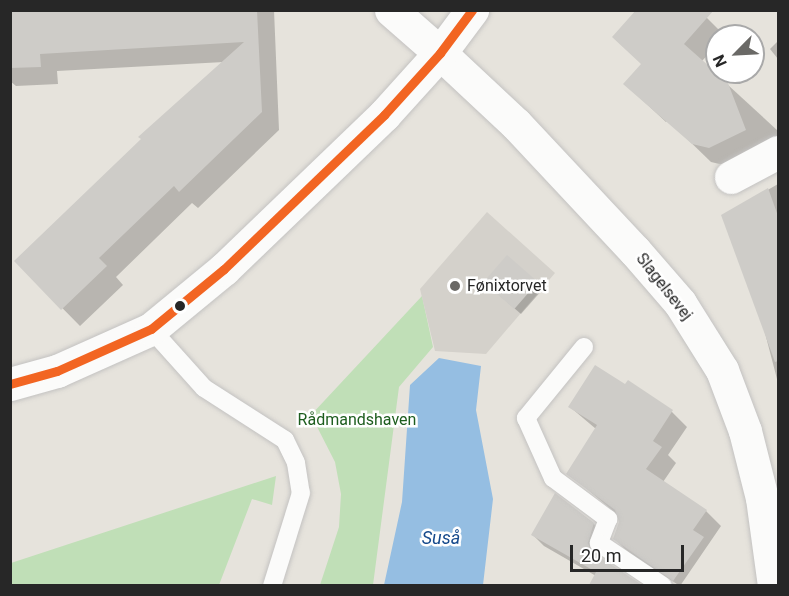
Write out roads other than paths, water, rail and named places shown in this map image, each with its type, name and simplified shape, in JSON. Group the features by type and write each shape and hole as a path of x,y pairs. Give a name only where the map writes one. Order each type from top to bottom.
{"street":[{"name":"Slagelsevej","path":"391,10 516,124 635,251 680,303 722,370 745,431 762,498 774,585"},
{"path":"10,384 57,371 152,329 232,261 384,115 440,53 472,10"},
{"path":"731,177 778,152"}],"lane":[{"path":"152,329 204,388 285,440 296,463 302,493 272,585"},
{"path":"584,347 526,418 553,478 608,519 599,543 663,585"}],"water":[{"name":"Suså","path":"439,358 481,366 476,410 493,499 483,585 384,585 402,502 410,385"}],"place":[{"name":"Fønixtorvet","path":"455,286"}],"park label":[{"name":"Rådmandshaven","path":"357,420"}]}
